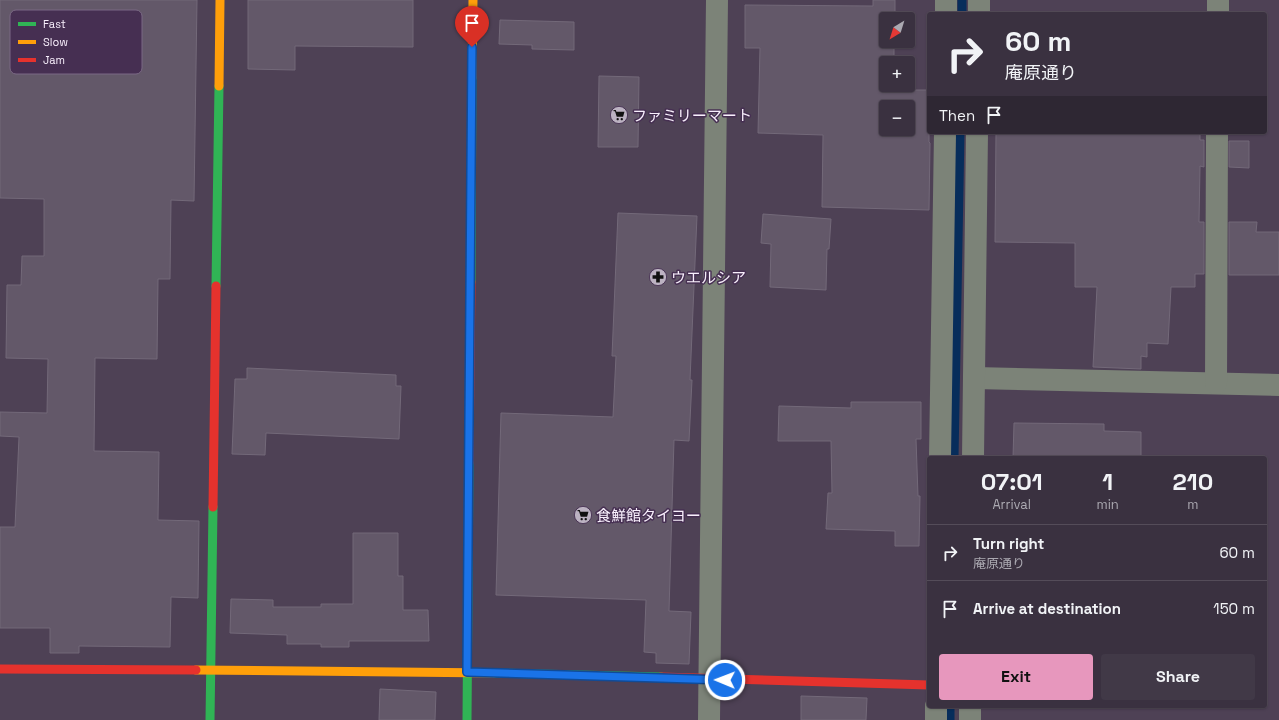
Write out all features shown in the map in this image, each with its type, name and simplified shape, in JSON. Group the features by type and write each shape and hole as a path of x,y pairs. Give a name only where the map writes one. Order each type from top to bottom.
{"street":[{"path":"210,720 220,0"},
{"path":"467,720 473,0"},
{"path":"709,720 717,0"},
{"path":"946,0 946,12"},
{"path":"979,0 979,12"},
{"path":"1218,0 1218,12"},
{"path":"940,456 945,134"},
{"path":"973,456 977,134"},
{"path":"1216,383 1217,134"},
{"path":"974,378 1279,385"},
{"path":"0,669 467,672 927,685"},
{"path":"936,708 936,720"},
{"path":"970,708 970,720"}],"building":[{"path":"0,0 197,0 194,201 171,200 170,279 158,279 157,359 95,358 94,451 159,452 158,520 199,521 198,598 171,597 170,647 79,646 79,653 50,653 50,628 0,628 0,527 15,527 19,437 0,436 0,412 47,413 48,359 6,358 7,285 21,285 22,256 44,256 44,199 0,198"},
{"path":"248,0 413,0 413,47 295,46 295,70 248,69"},
{"path":"873,0 895,0 895,12 879,12 879,48 894,48 894,56 879,56 879,92 915,92 915,90 927,90 927,134 929,134 930,143 929,210 822,207 823,135 758,133 760,48 745,48 745,5 873,6"},
{"path":"500,20 574,22 574,50 532,49 532,45 499,44"},
{"path":"599,76 639,77 638,147 598,147"},
{"path":"996,134 1200,134 1200,140 1204,140 1204,167 1200,166 1199,222 1204,222 1204,274 1195,274 1195,287 1171,287 1168,344 1147,343 1147,357 1141,356 1141,369 1093,367 1097,287 1075,287 1075,243 995,242"},
{"path":"1229,141 1249,141 1249,168 1229,167"},
{"path":"618,213 697,216 689,441 674,440 669,611 691,612 689,664 656,663 656,653 644,652 646,600 496,595 501,413 613,417 616,356 612,356"},
{"path":"763,214 831,219 829,249 827,249 826,290 770,287 771,244 761,243"},
{"path":"1229,222 1257,222 1256,232 1279,232 1279,275 1229,275"},
{"path":"247,368 396,375 396,386 401,386 399,439 266,433 265,455 232,454 235,379 247,379"},
{"path":"851,402 921,402 921,439 916,439 918,496 920,496 919,546 895,546 895,531 826,529 828,493 832,493 831,441 778,441 779,406 851,408"},
{"path":"1014,423 1104,424 1104,431 1141,432 1141,456 1013,456"},
{"path":"353,533 398,533 398,576 403,576 403,610 428,610 429,641 349,641 349,647 321,647 321,644 287,644 287,635 230,633 231,599 273,600 273,607 321,607 321,604 353,604"},
{"path":"380,689 436,692 435,720 379,720"},
{"path":"801,696 867,698 866,720 801,720"}],"waterway":[{"path":"962,0 962,12"},
{"path":"954,456 960,134"},
{"path":"950,708 950,720"}],"traffic: fast":[{"path":"471,282 472,78"},
{"path":"216,286 219,86"},
{"path":"467,720 469,463"},
{"path":"210,720 213,507"},
{"path":"494,673 661,677"}],"traffic: slow":[{"path":"219,86 220,0"},
{"path":"472,78 473,0"},
{"path":"196,670 494,673"}],"traffic: jam":[{"path":"469,463 471,282"},
{"path":"213,507 216,286"},
{"path":"0,669 196,670"},
{"path":"661,677 927,685"}],"place":[{"name":"ファミリーマート","path":"619,115"},
{"name":"ウエルシア","path":"658,277"},
{"name":"食鮮館タイヨー","path":"583,515"}],"route":[{"path":"472,47 467,672 725,680"}]}
